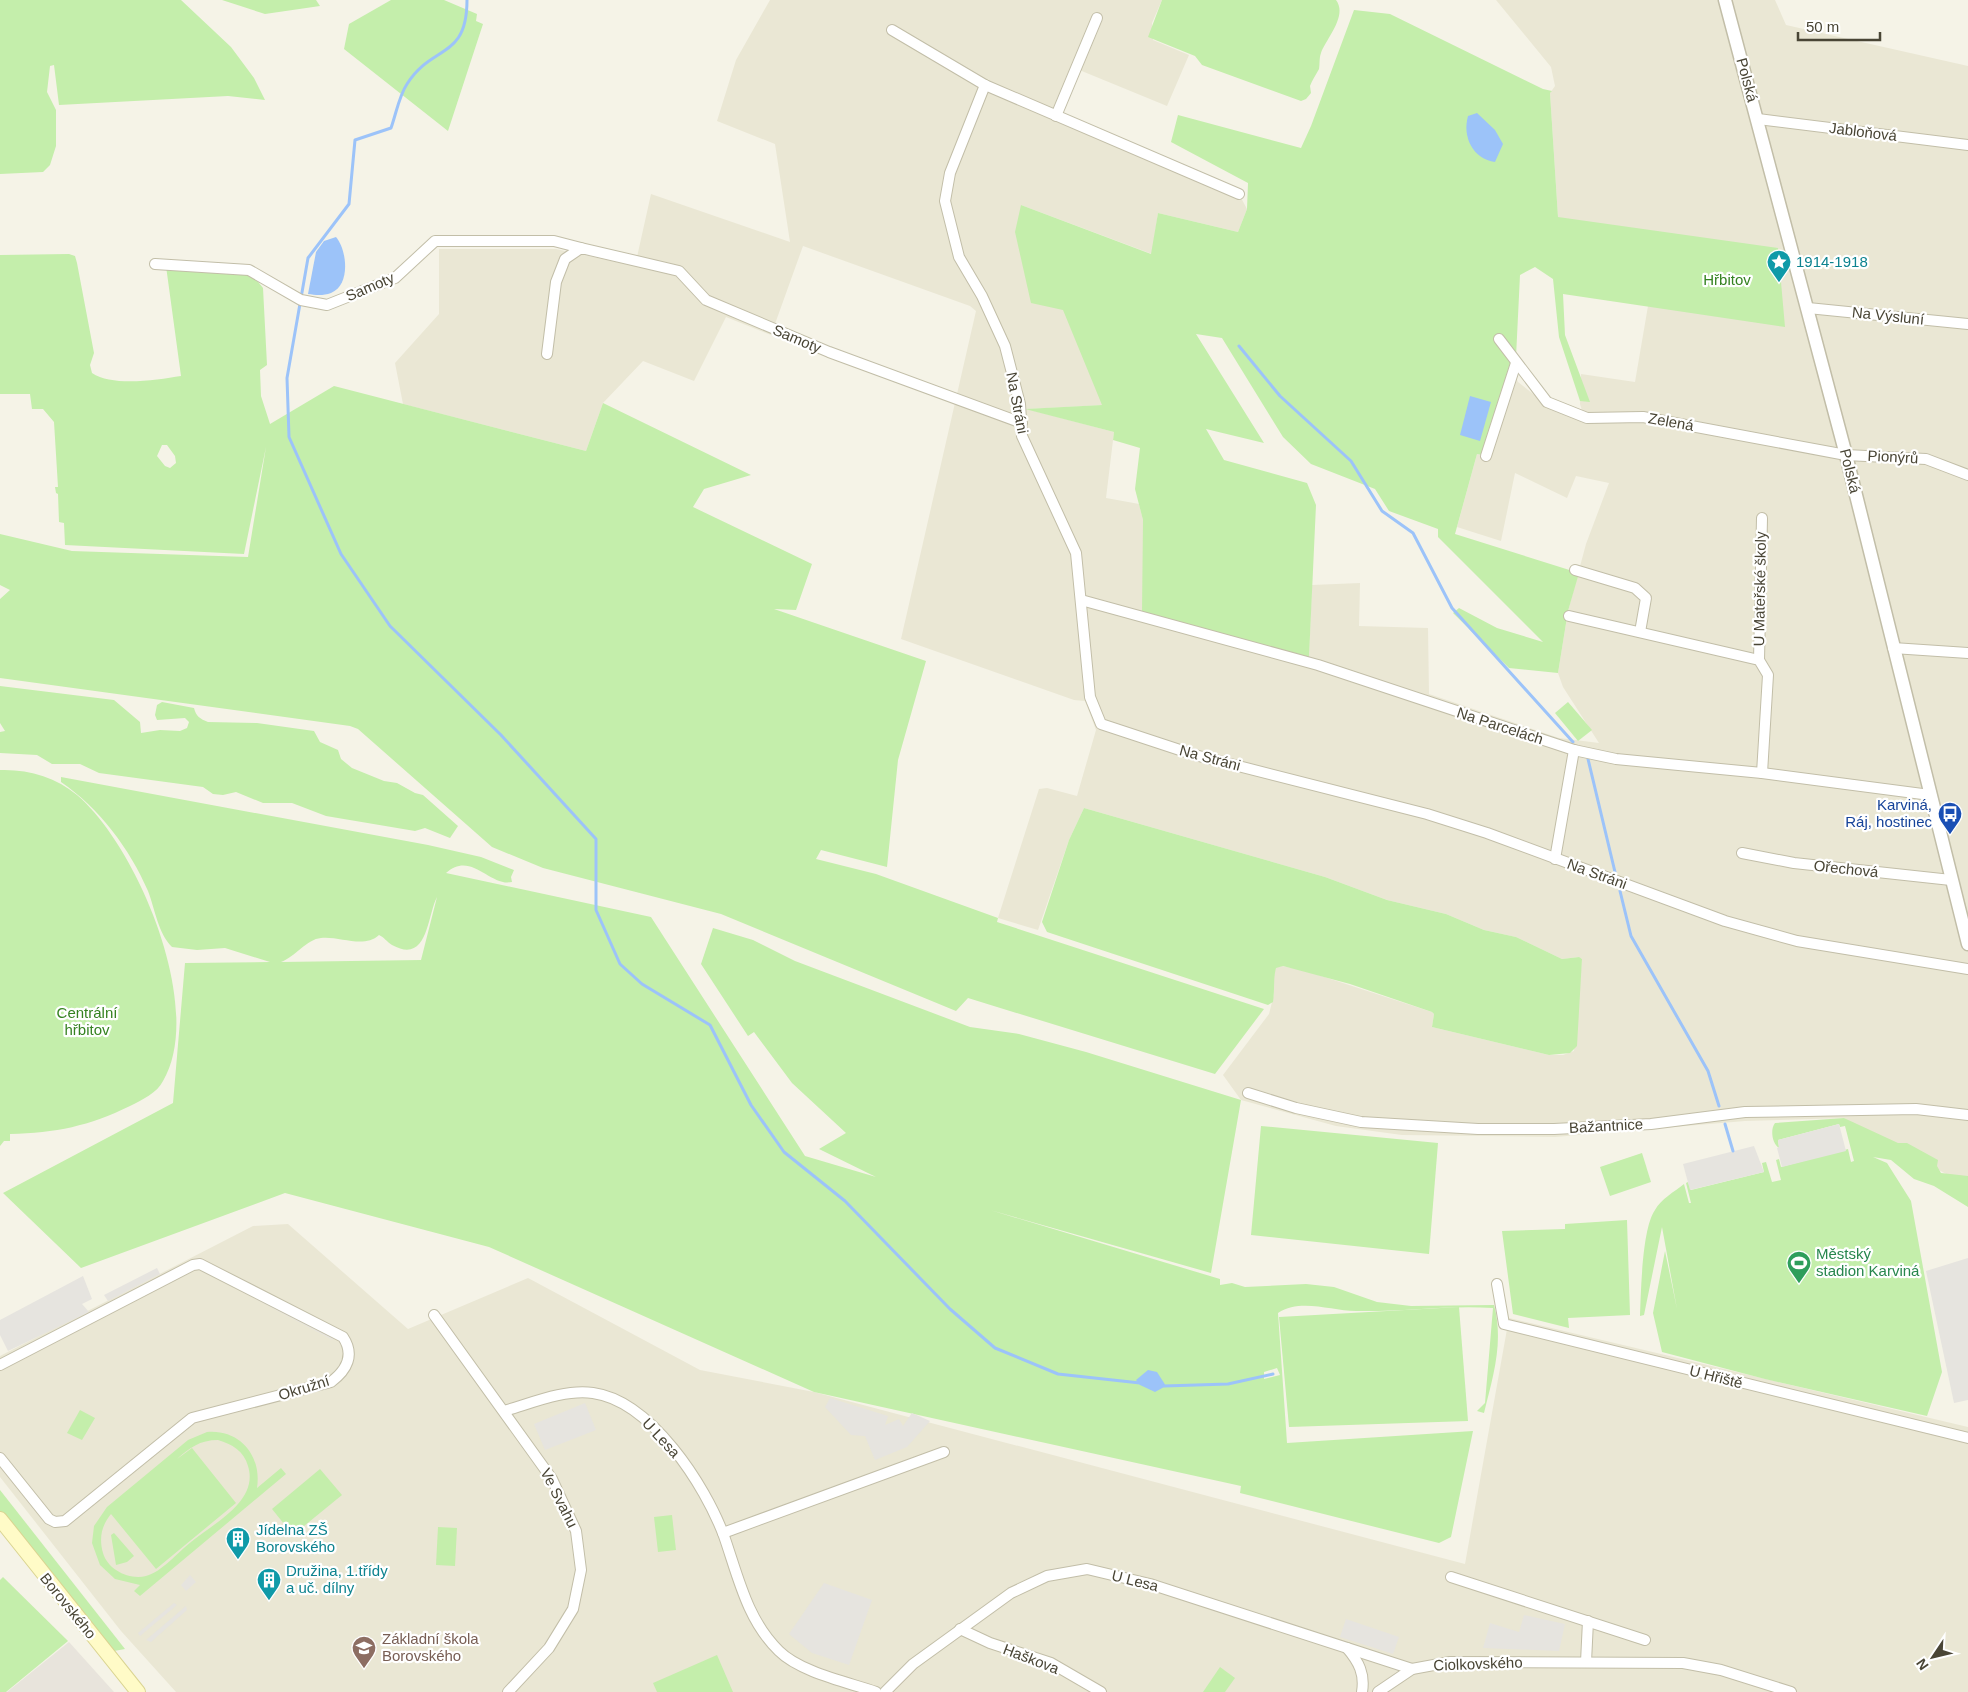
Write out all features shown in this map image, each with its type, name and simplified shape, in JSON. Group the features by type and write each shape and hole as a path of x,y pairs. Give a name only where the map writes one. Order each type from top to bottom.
{"main road":[{"name":"Borovského","path":"0,1519 138,1692"}],"street":[{"name":"Polská","path":"1725,0 1846,455 1968,944"},
{"path":"1056,116 1098,18"},
{"path":"892,30 985,85 1239,194"},
{"name":"Na Stráni","path":"985,85 950,173 945,201 959,257 982,296 1005,346 1020,404 1022,436 1076,553 1090,697 1101,724 1195,755 1427,814 1555,858 1725,921 1797,941 1968,969"},
{"name":"Jabloňová","path":"1758,119 1968,144"},
{"name":"Samoty","path":"155,264 249,270 301,300 328,305 395,278 435,241 554,241 679,271 706,300 829,352 1022,423"},
{"path":"547,354 556,282 564,259 581,248"},
{"name":"Na Výsluní","path":"1808,308 1968,324"},
{"name":"Zelená","path":"1499,339 1547,402 1587,418 1643,417 1846,455"},
{"path":"1486,456 1516,363"},
{"name":"Pionýrů","path":"1846,455 1926,459 1968,475"},
{"name":"U Mateřské školy","path":"1762,518 1759,660 1768,675 1762,773"},
{"path":"1576,570 1635,588 1646,598 1640,632"},
{"name":"Na Parcelách","path":"1081,600 1318,665 1574,750 1616,759 1762,773 1930,795"},
{"name":"U Mateřské školy","path":"1569,616 1759,660"},
{"path":"1894,648 1968,653"},
{"path":"1555,858 1574,750"},
{"name":"Ořechová","path":"1742,853 1794,863 1952,880"},
{"name":"Bažantnice","path":"1248,1093 1296,1108 1361,1122 1478,1129 1651,1124 1745,1112 1916,1109 1968,1115"},
{"name":"Okružní","path":"0,1366 193,1265 200,1264 343,1337 350,1351 346,1369 331,1382 192,1418 64,1521 55,1522 49,1519 0,1458"},
{"name":"U Hřiště","path":"1497,1284 1504,1324 1968,1438"},
{"name":"Ve Svahu","path":"434,1315 552,1479 576,1532 581,1570 573,1609 564,1627 534,1666 508,1692"},
{"name":"U Lesa","path":"504,1411 563,1394 593,1393 616,1400 649,1421 673,1448 701,1488 723,1533 747,1603 762,1630 780,1652 805,1667 876,1692"},
{"path":"723,1533 944,1452"},
{"name":"U Lesa","path":"885,1692 913,1664 1011,1593 1047,1576 1087,1569 1150,1584 1412,1669"},
{"path":"1452,1577 1645,1640"},
{"path":"1586,1662 1588,1621"},
{"name":"Haškova","path":"960,1629 990,1643 1051,1664 1101,1692"},
{"path":"1346,1647 1358,1661 1364,1680 1362,1692"},
{"name":"Ciolkovského","path":"1378,1692 1412,1669 1450,1662 1683,1662 1722,1670 1791,1692"}],"shaded area":[{"path":"770,0 1162,0 1152,23 1153,40 1189,55 1167,106 1072,67 1050,119 1241,198 1247,209 1238,232 1158,213 1152,254 1021,205 1103,405 1027,409 1114,432 1106,498 1139,504 1143,520 1309,657 1312,585 1360,583 1359,626 1428,628 1429,694 1559,738 1599,743 1563,687 1558,673 1568,611 1586,544 1609,483 1576,476 1567,498 1515,473 1501,541 1457,527 1477,454 1482,455 1510,364 1518,382 1551,408 1585,420 1580,404 1581,374 1635,382 1648,306 1785,326 1558,217 1550,93 1555,86 1551,67 1496,0 1775,0 1786,25 1968,66 1968,1186 1844,1118 1745,1121 1555,1137 1402,1135 1336,1126 1241,1100 1223,1075 1269,1014 1274,994 1276,967 1282,966 1303,970 1432,1012 1434,1014 1432,1027 1549,1055 1563,1055 1574,1051 1582,959 1578,957 1562,959 1516,937 1484,930 1446,914 1387,900 1325,877 1084,808 1069,840 1038,930 998,918 1039,789 1047,788 1077,796 1096,730 1085,701 1074,700 901,639 976,311 970,306 803,246 771,335 726,317 694,381 643,361 603,403 586,451 403,404 395,363 439,314 439,249 556,249 635,266 651,194 790,242 775,144 717,121 736,60"},
{"path":"1839,1124 1846,1151 1782,1167 1777,1148 1779,1147 1778,1140"},
{"path":"1754,1146 1764,1172 1690,1190 1683,1164"},
{"path":"288,1224 408,1329 528,1278 700,1370 814,1392 1465,1564 1509,1318 1968,1427 1968,1692 176,1692 121,1631 0,1477 0,1356 253,1226"},
{"path":"1968,1258 1968,1400 1954,1403 1926,1271"},
{"path":"157,1268 160,1274 108,1301 104,1295"},
{"path":"83,1276 92,1299 82,1304 89,1312 8,1351 0,1335 0,1320"},
{"path":"212,1276 335,1336 333,1340"},
{"path":"830,1398 888,1416 885,1425 899,1419 903,1426 912,1413 930,1421 907,1447 875,1460 865,1436 851,1435 825,1407"},
{"path":"585,1403 596,1430 545,1450 534,1424"},
{"path":"190,1575 196,1582 186,1591 181,1585"},
{"path":"824,1583 872,1600 849,1665 812,1653 789,1634"},
{"path":"174,1603 177,1605 140,1636 138,1633"},
{"path":"186,1606 187,1610 151,1642 146,1640"},
{"path":"1524,1615 1565,1624 1559,1651 1483,1648 1490,1623 1519,1632"},
{"path":"1346,1619 1399,1637 1393,1654 1340,1637"},
{"path":"69,1642 114,1692 7,1692"}],"green space":[{"path":"0,0 181,0 231,47 254,78 265,100 228,96 59,105 54,65 50,66 47,92 56,110 56,146 50,165 43,172 0,174"},
{"path":"222,0 316,0 320,6 265,14"},
{"path":"391,0 444,0 477,14 476,21 483,24 448,131 344,49 349,24"},
{"path":"1162,0 1336,0 1339,6 1339,13 1335,27 1321,53 1319,69 1310,86 1311,93 1306,99 1301,101 1202,65 1195,56 1148,37"},
{"name":"Hřbitov","path":"1354,10 1390,14 1543,89 1552,91 1550,93 1558,217 1778,248 1785,327 1563,294 1565,335 1590,402 1580,401 1559,337 1553,279 1535,267 1520,275 1516,357 1510,364 1482,455 1477,454 1455,534 1579,573 1568,611 1558,673 1509,668 1453,613 1459,608 1497,628 1543,642 1438,537 1438,529 1389,511 1375,489 1311,464 1283,437 1222,338 1196,334 1264,443 1206,429 1224,460 1307,483 1316,505 1309,657 1142,612 1143,520 1135,489 1140,448 1113,440 1114,432 1025,409 1102,405 1063,310 1031,303 1015,232 1021,205 1151,254 1158,213 1238,232 1247,209 1248,183 1171,142 1178,115 1301,148"},
{"path":"69,254 75,256 94,353 90,365 92,373 111,380 135,381 181,376 166,266 251,273 263,288 267,365 260,370 261,396 270,424 334,386 586,451 603,403 751,475 704,489 693,507 812,564 796,610 774,609 926,661 898,760 887,867 821,850 816,859 876,874 998,918 997,922 1264,1009 1215,1074 968,998 956,1011 721,914 543,868 492,847 358,729 350,726 0,678 0,599 10,590 0,585 0,534 72,551 248,557 266,447 244,554 65,545 64,523 59,522 58,494 55,487 58,487 54,422 43,409 32,409 30,394 0,394 0,255","holes":["162,445 167,445 175,456 176,463 170,468 165,466 157,456"]},
{"path":"0,686 114,700 140,722 141,733 160,730 180,731 187,728 189,722 185,718 157,720 155,715 157,705 162,702 194,708 199,717 208,722 257,723 314,731 320,742 338,750 341,759 352,768 384,781 397,783 415,793 423,795 458,826 450,838 425,828 415,831 326,816 292,803 263,803 236,792 223,795 213,794 203,787 99,773 80,764 52,764 37,755 0,753 0,732 5,731 0,723"},
{"path":"1568,702 1592,730 1578,741 1555,713"},
{"name":"Centrální hřbitov","path":"0,770 21,771 41,775 60,783 77,795 100,819 122,851 142,889 159,930 171,972 176,1013 174,1050 163,1081 153,1093 130,1106 100,1119 57,1130 10,1134 10,1141 4,1141 0,1146"},
{"path":"61,777 428,845 481,857 514,870 511,877 512,882 504,882 464,865 455,867 446,873 651,917 805,1156 876,1177 819,1149 846,1133 792,1083 754,1032 748,1036 701,964 713,928 753,940 795,961 970,1027 1019,1034 1086,1052 1241,1100 1211,1273 990,1210 1220,1279 1220,1285 1232,1283 1245,1287 1306,1284 1334,1287 1377,1302 1411,1306 1494,1305 1497,1319 1498,1346 1494,1373 1484,1413 1477,1411 1485,1403 1493,1308 1459,1307 1356,1311 1316,1306 1296,1306 1278,1313 1287,1443 1473,1431 1451,1537 1439,1543 1240,1493 1241,1486 814,1392 489,1247 285,1193 81,1268 3,1193 173,1103 185,963 270,962 225,948 197,950 172,947 163,935 141,875 123,845 88,804 61,782","holes":["437,897 421,960 281,962 311,941 321,938 359,942 373,939 379,935 392,945 404,949 413,949 424,936","1277,1368 1280,1375 1264,1379 1264,1372"]},
{"path":"1084,808 1325,877 1387,900 1446,914 1484,930 1516,937 1562,959 1579,957 1582,959 1577,1046 1570,1053 1549,1055 1432,1027 1434,1014 1432,1012 1350,984 1283,966 1276,968 1273,1002 1268,1005 1047,932 1042,922 1069,840"},
{"name":"Městský stadion Karviná","path":"1844,1118 1898,1143 1907,1143 1938,1160 1937,1166 1941,1173 1968,1176 1968,1207 1934,1186 1914,1179 1891,1160 1873,1157 1887,1163 1911,1201 1942,1372 1927,1416 1765,1379 1662,1352 1653,1313 1665,1251 1677,1309 1662,1227 1644,1315 1640,1316 1643,1261 1647,1231 1655,1210 1661,1202 1684,1184 1689,1203 1691,1203 1686,1183 1688,1182 1691,1190 1764,1172 1762,1163 1766,1162 1772,1182 1781,1180 1776,1160 1779,1159 1781,1167 1848,1149 1851,1162 1854,1161 1845,1126 1840,1127 1839,1124 1778,1140 1779,1148 1773,1140 1772,1132 1775,1123"},
{"path":"1261,1126 1438,1143 1429,1254 1251,1235"},
{"path":"1642,1153 1651,1182 1610,1196 1600,1167"},
{"path":"1627,1220 1630,1315 1568,1318 1569,1328 1513,1314 1502,1231 1565,1229 1565,1224"},
{"path":"1459,1307 1468,1421 1289,1427 1279,1317"},
{"path":"80,1410 95,1418 82,1440 67,1433"},
{"path":"207,1432 219,1432 239,1440 252,1455 256,1465 258,1476 257,1488 281,1468 286,1474 140,1596 134,1591 140,1585 115,1579 100,1565 92,1543 94,1526 107,1507 188,1440","holes":["212,1440 233,1446 240,1452 248,1466 250,1479 247,1490 241,1500 222,1519 152,1574 139,1577 126,1575 114,1569 106,1559 101,1543 103,1528 111,1514 156,1569 236,1503 192,1448 177,1459 190,1448 200,1443"]},
{"path":"320,1469 342,1495 293,1535 272,1509"},
{"path":"0,1490 125,1649 114,1651 0,1511"},
{"path":"672,1515 676,1550 658,1552 654,1517"},
{"path":"438,1527 457,1528 455,1566 436,1565"},
{"path":"114,1533 134,1556 127,1562 116,1565 111,1535"},
{"path":"3,1577 68,1641 6,1692 0,1692 0,1580"},
{"path":"717,1655 733,1692 657,1692 653,1683"},
{"path":"1220,1667 1235,1678 1225,1692 1203,1692"}],"water":[{"path":"1477,113 1495,130 1503,144 1495,162 1487,160 1475,152 1468,139 1468,116"},
{"path":"336,237 345,258 342,283 331,293 322,295 308,294 316,252 324,241"},
{"path":"1470,396 1491,402 1480,441 1460,435"},
{"path":"1148,1370 1157,1372 1166,1386 1155,1392 1140,1385 1136,1380"}],"waterway":[{"path":"467,0 461,33 446,50 417,71 407,84 391,128 355,140 349,204 308,258 287,378 289,437 341,554 390,626 501,735 596,839 596,910 620,964 642,984 710,1025 751,1105 784,1152 845,1201 950,1309 995,1348 1058,1374 1140,1383"},
{"path":"1239,346 1280,396 1351,461 1382,511 1413,533 1452,608 1573,742"},
{"path":"1588,759 1615,872"},
{"path":"1620,891 1631,936 1708,1071 1719,1106"},
{"path":"1725,1124 1733,1151"},
{"path":"1164,1386 1228,1384 1273,1374"}],"place":[{"name":"1914-1918","path":"1779,283"},
{"name":"Karviná, Ráj, hostinec","path":"1950,835"},
{"name":"Městský stadion Karviná","path":"1799,1284"},
{"name":"Jídelna ZŠ Borovského","path":"238,1560"},
{"name":"Družina, 1.třídy a uč. dílny","path":"269,1601"},
{"name":"Základní škola Borovského","path":"364,1669"}]}
